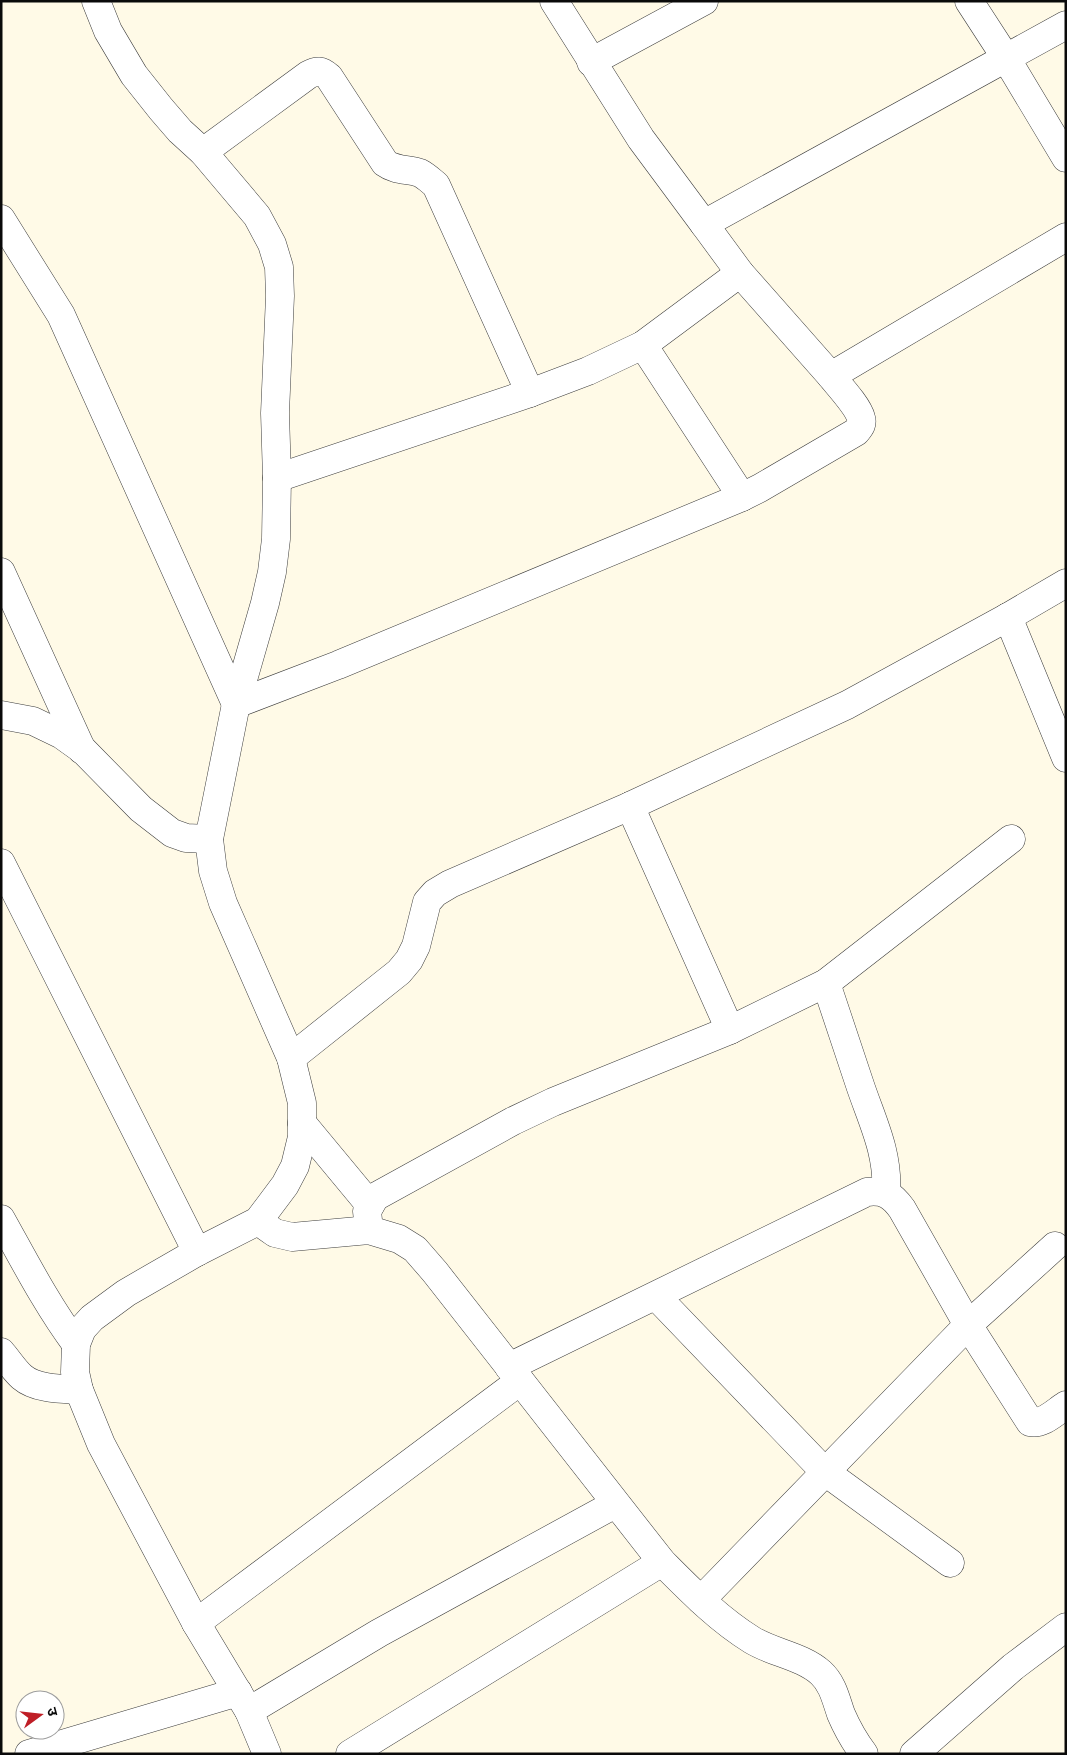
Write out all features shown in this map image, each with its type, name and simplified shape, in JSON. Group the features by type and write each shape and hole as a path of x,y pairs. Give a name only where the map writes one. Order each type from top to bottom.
{"street":[{"path":"96,1 108,31 134,75 180,131 203,152 257,216 272,244 279,267 276,538 272,572 236,704 209,839 213,871 223,903 291,1058 302,1103 302,1137 295,1166 286,1185 258,1221 197,1252 126,1293 92,1318 82,1329 76,1344 75,1372 101,1444 196,1622 243,1702 267,1754"},
{"path":"236,704 338,665 742,497 856,432 861,426 862,419 859,412 831,376 740,272 641,139 554,1"},
{"path":"591,62 704,1"},
{"path":"969,1 1006,58 1066,158"},
{"path":"704,224 1066,24"},
{"path":"203,152 308,75 316,71 323,72 329,77 385,163 392,168 420,173 436,186 530,393"},
{"path":"1,218 61,316 236,704"},
{"path":"831,376 1066,237"},
{"path":"277,478 530,393 588,371 643,345 740,272"},
{"path":"643,345 742,497"},
{"path":"1,572 82,750"},
{"path":"291,1058 399,972 409,960 416,946 427,902 435,893 450,884 630,806 846,705 1008,618 1066,583"},
{"path":"1008,618 1066,758"},
{"path":"1,715 33,720 62,735 82,750 141,809 172,833 186,838 209,839"},
{"path":"630,806 730,1030"},
{"path":"369,1217 375,1197 512,1121 553,1102 730,1030 826,983 1011,839"},
{"path":"1,863 197,1252"},
{"path":"826,983 878,1133 886,1162 886,1193"},
{"path":"302,1123 369,1217 415,1249 435,1272 662,1562 729,1624 754,1641 797,1659 821,1673 835,1693 847,1727 864,1754"},
{"path":"196,1622 515,1374 656,1296 867,1192 886,1193 894,1198 968,1325 1030,1422 1037,1423 1042,1421 1066,1405"},
{"path":"258,1221 275,1233 292,1237 369,1217"},
{"path":"1,1219 38,1288 76,1344"},
{"path":"701,1600 824,1471 968,1325 1055,1246"},
{"path":"656,1296 824,1471 950,1563"},
{"path":"1,1352 12,1382 80,1390"},
{"path":"29,1754 243,1702 379,1633 615,1504"},
{"path":"350,1754 662,1562"},
{"path":"914,1754 1013,1667 1066,1627"}]}
